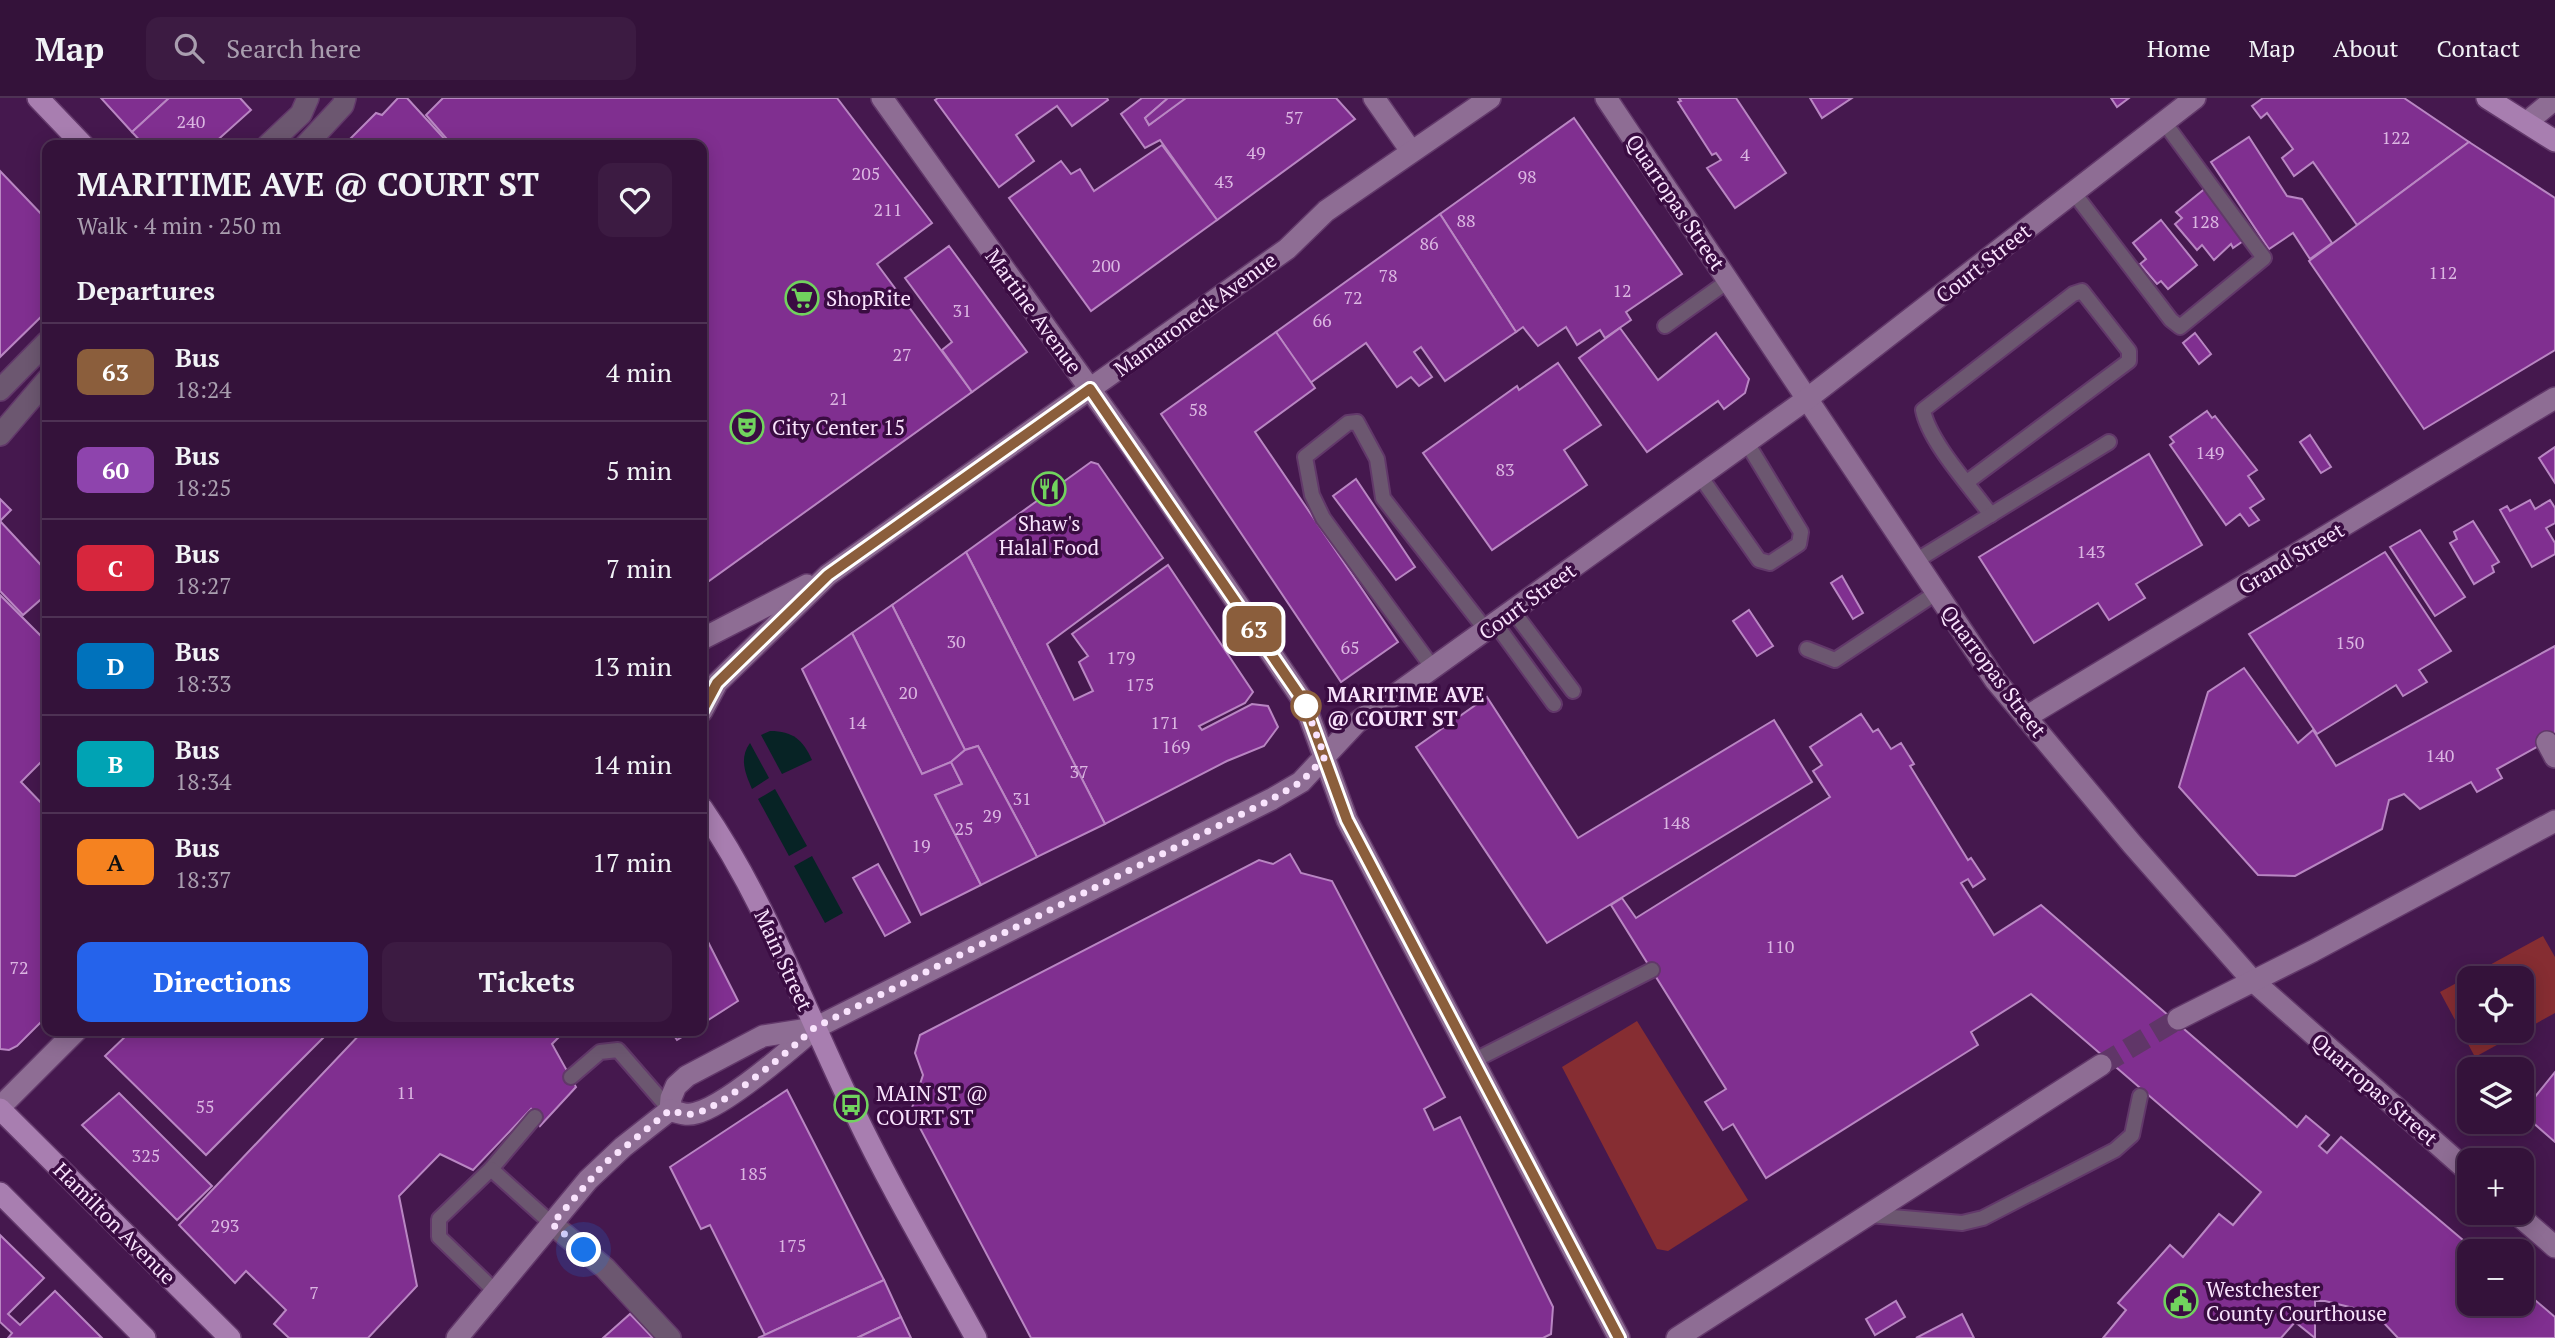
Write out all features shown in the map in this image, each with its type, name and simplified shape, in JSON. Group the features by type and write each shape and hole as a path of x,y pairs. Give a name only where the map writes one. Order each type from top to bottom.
{"main road":[{"path":"38,98 78,140"},
{"path":"2487,98 2555,141"},
{"name":"Main Street","path":"707,815 725,841 772,928 814,1028 854,1112 976,1338"},
{"name":"Hamilton Avenue","path":"0,1108 230,1338"},
{"path":"0,1193 145,1338"}],"street":[{"path":"273,140 301,114 308,98"},
{"path":"311,140 343,105 345,98"},
{"name":"Martine Avenue","path":"882,98 1090,389 1304,702 1347,820 1619,1338"},
{"path":"1374,98 1411,151"},
{"name":"Mamaroneck Avenue","path":"707,636 828,575 1287,249 1326,211 1490,98"},
{"name":"Quarropas Street","path":"1606,98 1995,680 2132,844 2252,980 2457,1161"},
{"name":"Court Street","path":"814,1028 1301,782 1356,723 1807,399 2195,98"},
{"path":"2527,122 2555,99"},
{"path":"0,390 42,347"},
{"path":"0,435 42,386"},
{"name":"Grand Street","path":"2026,717 2555,398"},
{"name":"Mamaroneck Avenue","path":"707,702 717,683 828,575"},
{"path":"2178,1019 2313,951 2555,821"},
{"path":"670,1110 685,1114 704,1110 778,1060 814,1028"},
{"path":"457,1338 604,1164 670,1110 671,1098 687,1076 763,1036 814,1028"},
{"path":"0,1108 71,1036"},
{"path":"1677,1338 2101,1065"},
{"path":"552,1224 599,1262 670,1338"},
{"path":"2530,1225 2555,1247"}],"lane":[{"path":"2074,193 2171,320 2180,327 2264,258 2164,122"},
{"path":"1665,326 1728,281"},
{"path":"1967,482 2129,361 2129,351 2082,291 2073,294 1923,410 1926,423 1967,482 1991,515"},
{"path":"1433,668 1324,519 1312,495 1305,457 1348,423 1357,422 1373,449 1383,498 1554,704"},
{"path":"1914,562 2109,442"},
{"path":"1700,476 1759,560 1770,563 1799,544 1801,531 1747,443"},
{"path":"1807,649 1835,660 1936,593"},
{"path":"1513,611 1573,691"},
{"path":"1475,1060 1651,970"},
{"path":"571,1077 600,1052 618,1049 670,1110"},
{"path":"1869,1215 1962,1223 1983,1218 2115,1150 2132,1135 2140,1096"},
{"path":"496,1292 439,1237 439,1219 491,1169 536,1117"},
{"path":"491,1169 552,1224"}],"shaded area":[{"path":"770,731 796,738 812,760 782,774 761,735"},
{"path":"750,743 769,778 752,789 744,760"},
{"path":"775,789 807,846 789,856 758,799"},
{"path":"812,856 843,913 825,923 794,866"},
{"path":"2543,936 2555,957 2555,1013 2534,1025 2534,966 2488,966"},
{"path":"2457,983 2457,1024 2440,992"},
{"path":"1637,1021 1748,1200 1668,1251 1657,1249 1562,1067"},
{"path":"2467,1043 2500,1043 2475,1057"}],"building":[{"path":"101,98 169,98 132,132"},
{"path":"169,98 240,98 251,110 218,140 139,140 132,132"},
{"path":"398,98 407,98 445,140 349,140 376,113 382,115"},
{"path":"443,98 837,98 932,223 877,264 972,392 707,582 707,140 448,140 426,115"},
{"path":"1142,98 1168,98 1145,118 1149,125 1185,98 1336,98 1355,119 1217,220 1160,140 1145,148 1121,114"},
{"path":"1168,98 1186,98 1149,125 1145,118"},
{"path":"1679,98 1736,98 1786,173 1735,208 1707,168 1721,160 1716,153 1712,155 1678,102 1681,101"},
{"path":"1810,98 1852,98 1822,118"},
{"path":"2111,98 2129,98 2117,107"},
{"path":"2263,98 2404,98 2469,142 2357,225 2313,162 2294,176 2282,158 2293,149 2267,113 2261,118 2252,106"},
{"path":"935,100 1108,100 1072,126 1057,106 1016,135 1034,161 999,187"},
{"path":"1574,118 1682,274 1626,312 1631,320 1605,338 1600,330 1577,345 1566,327 1538,346 1523,327 1516,332 1440,214"},
{"path":"2249,137 2287,196 2302,199 2332,243 2310,259 2293,233 2269,249 2211,162"},
{"path":"2469,142 2555,198 2555,350 2424,429 2309,261"},
{"path":"1162,145 1217,220 1091,311 1009,198 1061,161 1071,174 1080,169 1094,191"},
{"path":"0,171 42,215 42,316 0,357"},
{"path":"2207,187 2246,239 2233,248 2231,244 2214,260 2202,245 2197,250 2175,224 2182,218 2176,212"},
{"path":"1440,214 1516,332 1445,381 1421,347 1414,352 1432,377 1419,386 1411,377 1397,387 1366,343 1310,383 1276,332"},
{"path":"2161,220 2197,265 2168,289 2161,281 2157,284 2140,264 2146,259 2133,243"},
{"path":"949,246 1027,352 972,392 942,350 952,342 905,278"},
{"path":"1620,328 1658,380 1716,333 1749,379 1745,393 1724,409 1718,401 1647,452 1579,358"},
{"path":"1276,332 1315,388 1255,432 1398,642 1341,682 1161,414"},
{"path":"2195,333 2211,354 2199,364 2183,343"},
{"path":"1558,363 1601,425 1564,450 1587,485 1492,550 1423,453 1517,386 1519,390"},
{"path":"2207,411 2212,418 2215,416 2257,470 2248,476 2264,499 2250,508 2259,520 2249,526 2240,514 2226,525 2170,445 2174,442 2170,437"},
{"path":"2310,435 2331,467 2321,473 2300,442"},
{"path":"2555,447 2555,483 2539,458"},
{"path":"2149,454 2202,545 2136,584 2145,598 2109,620 2098,603 2034,643 1979,557"},
{"path":"1091,462 1098,464 1163,558 1047,644 1074,700 1093,691 1079,662 1088,656 1072,634 1168,565 1253,692 1245,703 1199,726 1202,730 1252,704 1268,706 1278,727 1264,746 1227,761 1105,824 966,552"},
{"path":"1356,479 1415,567 1396,580 1333,496"},
{"path":"0,499 11,510 0,521"},
{"path":"2530,500 2535,509 2550,500 2555,508 2555,523 2546,528 2555,543 2555,554 2532,567 2500,510 2507,506 2510,511"},
{"path":"0,521 40,564 42,562 42,598 23,615 0,591"},
{"path":"2473,521 2499,562 2492,566 2494,572 2474,584 2450,543 2457,539 2454,532"},
{"path":"2420,530 2465,597 2435,616 2390,547"},
{"path":"966,552 1105,824 1037,857 978,746 965,750 892,605"},
{"path":"2385,552 2451,651 2419,670 2427,682 2403,696 2396,685 2317,734 2249,634"},
{"path":"1842,576 1863,613 1853,619 1831,583"},
{"path":"0,595 42,637 42,761 21,782 42,804 42,1021 17,1046 9,1050 0,1049"},
{"path":"892,605 965,750 951,762 922,774 852,633"},
{"path":"1749,610 1773,646 1757,656 1733,621"},
{"path":"852,633 922,774 951,762 962,784 935,795 981,885 921,915 802,669"},
{"path":"2555,646 2555,737 2497,769 2502,778 2477,792 2471,782 2420,809 2404,794 2389,800 2382,829 2295,876 2258,875 2179,787 2208,692 2244,668 2298,743 2313,730 2336,766"},
{"path":"1487,697 1578,838 1774,720 1812,782 1547,943 1416,747"},
{"path":"1861,714 1873,732 1878,729 1891,749 1901,743 1914,764 1910,766 1968,860 1971,858 1985,879 1973,887 1968,879 1961,883 1994,935 2041,905 2297,1127 2306,1116 2329,1135 2319,1146 2327,1153 2341,1137 2462,1239 2457,1239 2457,1316 2534,1316 2534,1299 2555,1317 2555,1338 2398,1338 2383,1322 2366,1311 2315,1301 2315,1338 2295,1322 2281,1338 2103,1338 2126,1310 2118,1303 2170,1245 2183,1257 2219,1214 2233,1225 2261,1192 2031,994 1971,1032 1978,1045 1766,1178 1733,1124 1723,1130 1705,1102 1726,1089 1611,905 1622,898 1636,918 1830,797 1813,771 1822,765 1810,747"},
{"path":"978,746 1037,857 981,885 935,795 962,784 951,762 965,750"},
{"path":"1290,854 1301,873 1332,881 1445,1097 1424,1109 1434,1130 1460,1117 1553,1307 1551,1334 1543,1338 1031,1338 911,1111 923,1075 915,1053 920,1035 1259,860 1273,864"},
{"path":"878,864 910,922 885,936 853,878"},
{"path":"707,940 738,1001 707,1021"},
{"path":"126,1036 325,1036 206,1155 105,1056"},
{"path":"358,1036 560,1036 552,1044 576,1087 540,1126 531,1109 473,1170 440,1154 399,1196 417,1286 368,1338 289,1338 274,1324 286,1310 246,1271 235,1283 179,1225"},
{"path":"2555,1072 2555,1142 2534,1124 2534,1098"},
{"path":"787,1090 884,1280 765,1335 710,1225 701,1229 670,1167"},
{"path":"119,1093 212,1186 177,1220 82,1125"},
{"path":"0,1235 44,1278 8,1314 20,1325 55,1291 102,1338 8,1338 12,1333 0,1322"},
{"path":"884,1280 901,1317 857,1338 758,1338"},
{"path":"1896,1301 1905,1317 1875,1335 1866,1319"},
{"path":"630,1314 653,1338 603,1338"},
{"path":"1962,1314 1974,1338 1916,1338"},
{"path":"901,1317 911,1338 857,1338"}],"tunnel":[{"path":"2101,1065 2178,1019"}],"bus line":[{"name":"63","path":"707,702 717,683 828,575 1090,389 1304,702 1347,820 1619,1338"}],"place":[{"name":"ShopRite","path":"802,298"},
{"name":"City Center 15","path":"747,427"},
{"name":"Shaw's Halal Food","path":"1049,489"},
{"name":"MARITIME AVE @ COURT ST","path":"1306,706"},
{"name":"MAIN ST @ COURT ST","path":"851,1105"},
{"name":"Westchester County Courthouse","path":"2181,1301"}],"route":[{"path":"584,1250 552,1224 604,1164 670,1110 685,1114 704,1110 778,1060 814,1028 1301,782 1325,757 1304,702 1306,706"}]}
